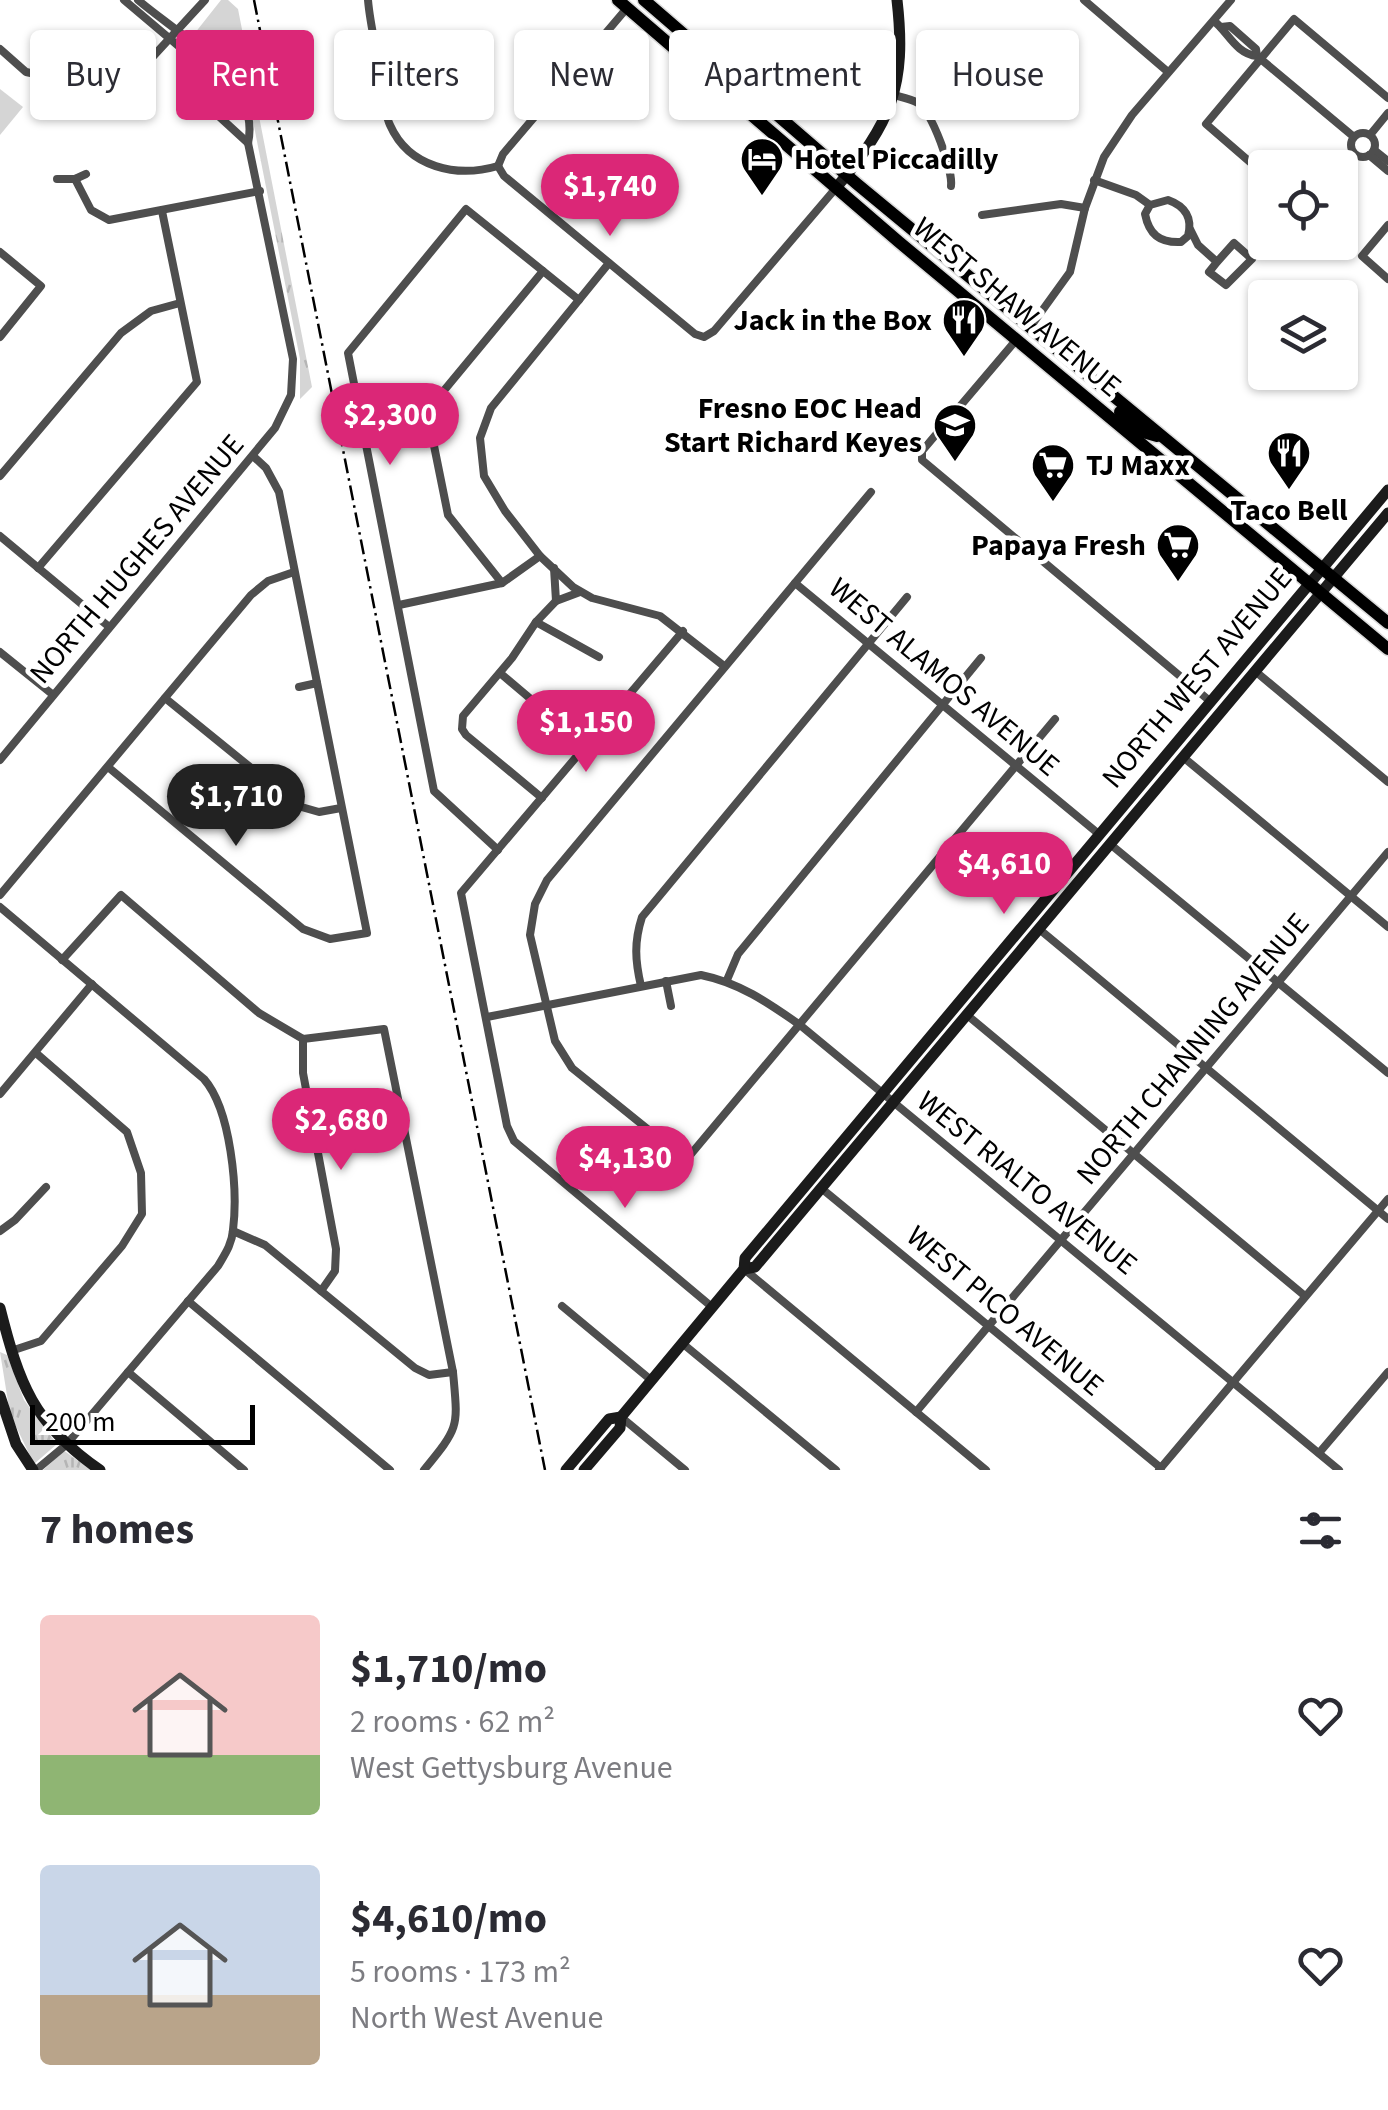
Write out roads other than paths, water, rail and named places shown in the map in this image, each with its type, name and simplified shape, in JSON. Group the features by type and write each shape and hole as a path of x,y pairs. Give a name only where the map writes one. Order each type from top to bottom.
{"main road":[{"name":"WEST SHAW AVENUE","path":"644,0 679,30"},
{"path":"896,81 901,47 897,0"},
{"name":"WEST SHAW AVENUE","path":"622,4 841,181 1031,326 1388,623"},
{"path":"622,4 640,6 669,31"},
{"name":"WEST SHAW AVENUE","path":"778,120 976,304 1388,649"},
{"path":"841,181 877,136 884,120"},
{"path":"976,304 988,302 1018,327 1031,326"},
{"path":"1017,339 1029,337 1071,371 1083,371"},
{"path":"1094,402 1104,400 1143,432 1168,440"},
{"path":"1177,472 1189,470 1200,477 1212,476"},
{"name":"NORTH WEST AVENUE","path":"962,1010 1039,929 1211,702 1388,490"},
{"name":"NORTH WEST AVENUE","path":"744,1270 745,1258 888,1098 1105,839 1166,778 1388,514"},
{"path":"1166,778 1171,762 1210,714 1211,702"},
{"name":"NORTH WEST AVENUE","path":"580,1470 620,1428 621,1417 712,1307 744,1270 755,1267 821,1188 888,1098"},
{"path":"0,1308 6,1350 36,1410 66,1444 100,1470"},
{"path":"0,1397 16,1444 35,1470"},
{"name":"NORTH WEST AVENUE","path":"566,1470 609,1419 621,1417"},
{"path":"580,1470 588,1444"}],"street":[{"path":"124,0 174,36"},
{"path":"138,0 176,39"},
{"path":"0,49 26,72 40,75 148,63 205,0"},
{"path":"368,0 389,124 404,147 421,162 447,170 479,172 498,166"},
{"path":"1084,0 1168,72"},
{"path":"1031,326 1070,272 1094,180 1120,130 1168,72 1218,23 1231,0"},
{"path":"622,4 502,154 498,166 504,176 695,334 704,337 714,331 841,181"},
{"path":"1248,160 1206,124 1294,19 1388,98"},
{"path":"1218,23 1230,26 1240,42 1256,49 1258,58 1354,137"},
{"path":"896,96 918,103 928,113 952,175 951,186"},
{"path":"1370,135 1388,112"},
{"path":"223,120 248,144"},
{"path":"248,120 248,144"},
{"path":"1353,150 1354,137 1363,133 1374,142 1372,152"},
{"name":"NORTH HUGHES AVENUE","path":"0,760 282,418 291,395 294,370 248,144"},
{"path":"1358,156 1372,152"},
{"path":"1372,152 1388,161"},
{"path":"1372,152 1388,170"},
{"path":"57,179 75,179 86,174"},
{"path":"75,179 91,210 109,220 260,191"},
{"path":"1094,180 1136,195 1150,205"},
{"path":"1198,245 1164,241 1152,233 1145,214 1150,205 1168,200 1176,203 1187,213 1198,245 1217,262"},
{"path":"982,216 1058,205 1085,208"},
{"path":"498,850 434,791 348,353 466,209 579,300"},
{"path":"38,568 197,382 162,211"},
{"path":"1388,225 1362,256 1388,278"},
{"path":"1181,242 1190,229"},
{"path":"1234,243 1252,259 1226,285 1209,272 1217,262 1234,243"},
{"path":"0,252 41,286 0,336"},
{"path":"610,263 491,408 480,438 484,476 540,556 580,592 660,616 724,666"},
{"path":"502,584 448,514 427,411 543,271"},
{"path":"0,476 122,333 150,312 180,303"},
{"path":"1017,339 922,451 922,460 1211,702"},
{"path":"108,767 303,929 330,938 367,933 279,492 266,468 253,456"},
{"path":"871,492 546,880 535,904 530,935 555,1040 572,1068 686,1160 1055,720"},
{"path":"0,536 108,626"},
{"path":"398,605 502,584 540,556"},
{"path":"554,568 556,601"},
{"path":"0,896 256,590 275,576 294,572"},
{"name":"WEST ALAMOS AVENUE","path":"795,583 1388,1074"},
{"path":"542,798 462,729 464,716 536,622 556,601 580,592"},
{"path":"640,986 634,939 642,918 907,597"},
{"path":"536,622 599,657"},
{"path":"683,632 461,893 507,1126 514,1141 712,1307"},
{"path":"0,652 52,694"},
{"path":"727,980 738,954 981,658"},
{"path":"1255,670 1388,782"},
{"path":"500,673 552,717"},
{"path":"298,687 317,683"},
{"path":"165,698 298,806 319,812 341,808"},
{"path":"1183,757 1388,928"},
{"name":"NORTH CHANNING AVENUE","path":"916,1412 1388,852"},
{"path":"62,960 120,896 259,1012 303,1038 384,1028 452,1372 457,1422 449,1440 424,1470"},
{"path":"0,907 192,1067 214,1092 234,1176 233,1231 229,1248 218,1266 66,1444 35,1470"},
{"path":"1039,929 1388,1218"},
{"name":"WEST RIALTO AVENUE","path":"486,1017 701,975 750,990 800,1025 1339,1470"},
{"path":"666,981 671,1006"},
{"path":"0,1094 92,984"},
{"path":"962,1010 1305,1296"},
{"path":"303,1038 303,1073 336,1249 336,1272 321,1291"},
{"path":"6,1350 41,1341 122,1246 142,1214 140,1172 127,1132 36,1053"},
{"path":"0,1231 46,1186"},
{"name":"WEST PICO AVENUE","path":"821,1188 1160,1469"},
{"path":"1160,1469 1388,1198"},
{"path":"233,1231 258,1240 420,1371 434,1375 452,1372"},
{"path":"744,1270 986,1470"},
{"path":"188,1301 390,1470"},
{"path":"562,1306 651,1380"},
{"path":"682,1343 836,1470"},
{"path":"128,1372 244,1470"},
{"path":"1319,1453 1388,1372"},
{"path":"621,1417 685,1470"},
{"path":"661,1470 670,1458"}],"railway":[{"path":"254,0 545,1470"}],"place":[{"name":"Hotel Piccadilly","path":"762,197"},
{"name":"Jack in the Box","path":"964,358"},
{"name":"Fresno EOC Head Start Richard Keyes","path":"955,463"},
{"name":"Taco Bell","path":"1289,491"},
{"name":"TJ Maxx","path":"1053,503"},
{"name":"Papaya Fresh","path":"1178,583"}]}
